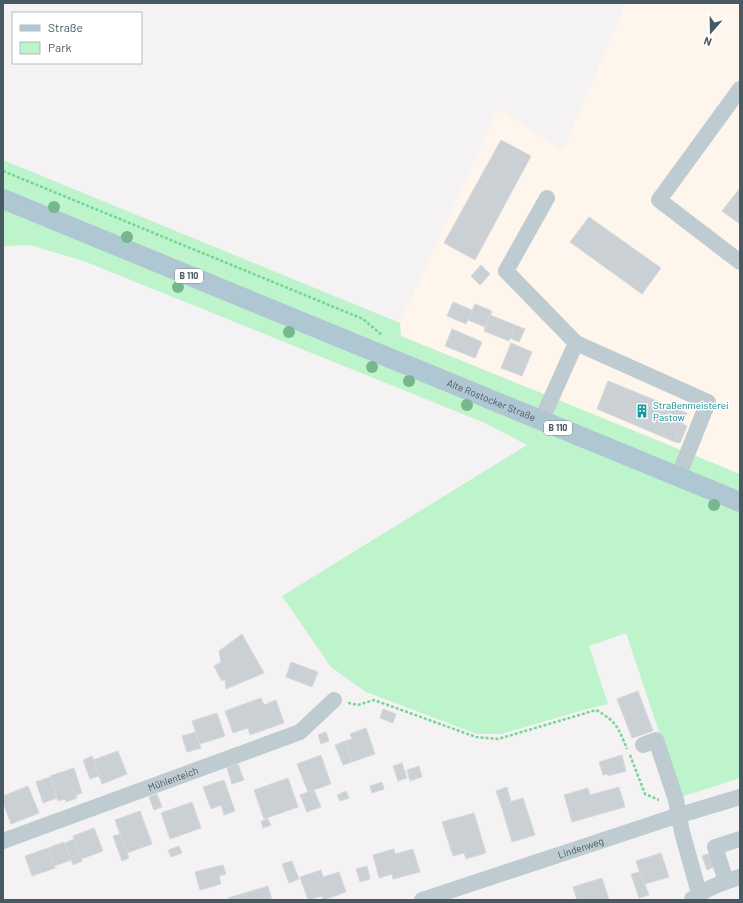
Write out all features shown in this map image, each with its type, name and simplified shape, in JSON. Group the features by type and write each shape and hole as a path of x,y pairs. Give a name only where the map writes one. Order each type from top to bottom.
{"main road":[{"name":"B 110","path":"3,199 381,345"},
{"name":"Alte Rostocker Straße","path":"381,345 541,421 740,502"}],"street":[{"path":"740,89 659,200 740,262"},
{"path":"547,198 506,271 576,343 708,402 678,477"},
{"path":"541,421 576,343"},
{"name":"Mühlenteich","path":"3,841 300,732 334,700"},
{"path":"643,745 656,740 676,800 674,816 695,897 733,879 715,847 740,839"},
{"name":"Lindenweg","path":"422,900 674,816 740,797"}],"path":[{"path":"3,171 363,319 381,345"},
{"path":"334,700 358,705 374,700 476,737 498,739 596,710 608,717 618,727 645,794 667,804 674,816"}],"shaded area":[{"path":"626,3 740,3 740,474 400,336 400,323 498,109 563,150"}],"green space":[{"path":"3,160 400,323 401,336 740,474 740,778 681,797 626,633 589,646 608,704 501,734 477,734 366,692 331,667 282,596 527,445 485,423 86,262 30,245 3,246"}],"building":[{"path":"501,140 531,156 475,260 444,243"},
{"path":"740,188 740,224 722,211"},
{"path":"589,217 661,268 642,294 570,242"},
{"path":"481,265 490,274 480,285 471,276"},
{"path":"453,302 472,310 466,324 447,316"},
{"path":"475,304 492,311 485,327 468,320"},
{"path":"490,315 515,325 509,341 484,331"},
{"path":"515,325 525,329 519,342 510,338"},
{"path":"452,329 482,342 475,358 445,346"},
{"path":"511,343 532,352 522,376 501,368"},
{"name":"Straßenmeisterei Pastow","path":"608,381 687,413 675,442 597,409"},
{"path":"682,424 687,426 680,443 675,442"},
{"path":"242,634 264,673 226,689 225,679 222,681 214,666 221,662 219,651"},
{"path":"291,662 318,672 312,687 286,677"},
{"path":"638,691 653,731 632,738 617,699"},
{"path":"261,698 264,705 276,700 284,723 250,735 248,728 233,733 225,711"},
{"path":"383,709 396,714 393,723 380,718"},
{"path":"217,713 225,736 200,744 192,721"},
{"path":"366,728 375,754 352,762 345,741 352,739 350,734"},
{"path":"195,732 201,748 187,752 182,736"},
{"path":"326,732 329,741 321,744 318,735"},
{"path":"345,741 352,762 343,765 335,745"},
{"path":"118,751 127,774 102,784 93,760"},
{"path":"321,755 331,784 308,792 297,764"},
{"path":"622,755 626,771 608,776 608,774 603,775 599,762"},
{"path":"92,756 99,776 90,779 83,760"},
{"path":"402,763 407,778 398,781 393,766"},
{"path":"238,764 244,780 232,784 227,768"},
{"path":"419,766 422,777 410,781 407,770"},
{"path":"74,768 82,793 76,795 77,798 66,802 65,799 58,801 50,776"},
{"path":"50,777 57,798 43,803 36,782"},
{"path":"288,778 298,807 264,819 254,790"},
{"path":"224,780 235,811 224,815 221,805 211,809 203,787"},
{"path":"382,782 384,789 372,793 370,786"},
{"path":"28,786 39,813 11,824 3,802 3,796"},
{"path":"507,787 511,802 501,805 496,791"},
{"path":"619,787 625,807 572,822 564,795 588,788 590,795"},
{"path":"314,790 321,807 307,812 300,795"},
{"path":"346,791 349,798 340,801 337,795"},
{"path":"157,794 162,807 154,810 149,797"},
{"path":"523,798 535,835 512,842 501,805"},
{"path":"192,802 201,828 170,839 161,813"},
{"path":"140,811 152,844 127,853 115,820"},
{"path":"474,813 486,853 466,859 464,853 453,856 442,822"},
{"path":"268,819 271,825 263,828 261,821"},
{"path":"94,828 103,851 81,859 73,836"},
{"path":"120,834 129,858 122,861 113,836"},
{"path":"74,839 82,861 73,865 65,843"},
{"path":"64,842 71,860 54,866 48,848"},
{"path":"179,846 182,853 171,857 168,850"},
{"path":"48,848 55,868 32,876 25,856"},
{"path":"394,849 395,854 413,849 420,872 393,879 392,874 379,878 373,855"},
{"path":"661,853 669,877 645,884 643,883 636,861"},
{"path":"710,853 714,867 707,870 702,856"},
{"path":"292,861 299,879 289,883 282,864"},
{"path":"223,865 226,874 219,876 221,884 200,890 195,872"},
{"path":"367,866 370,879 360,882 356,869"},
{"path":"321,870 323,877 339,872 346,892 323,900 322,896 308,900 300,877"},
{"path":"640,872 649,895 639,898 631,874"},
{"path":"602,878 609,900 577,900 573,887"},
{"path":"268,886 272,900 229,900 228,898"}],"place":[{"name":"Straßenmeisterei Pastow","path":"642,411"}]}
